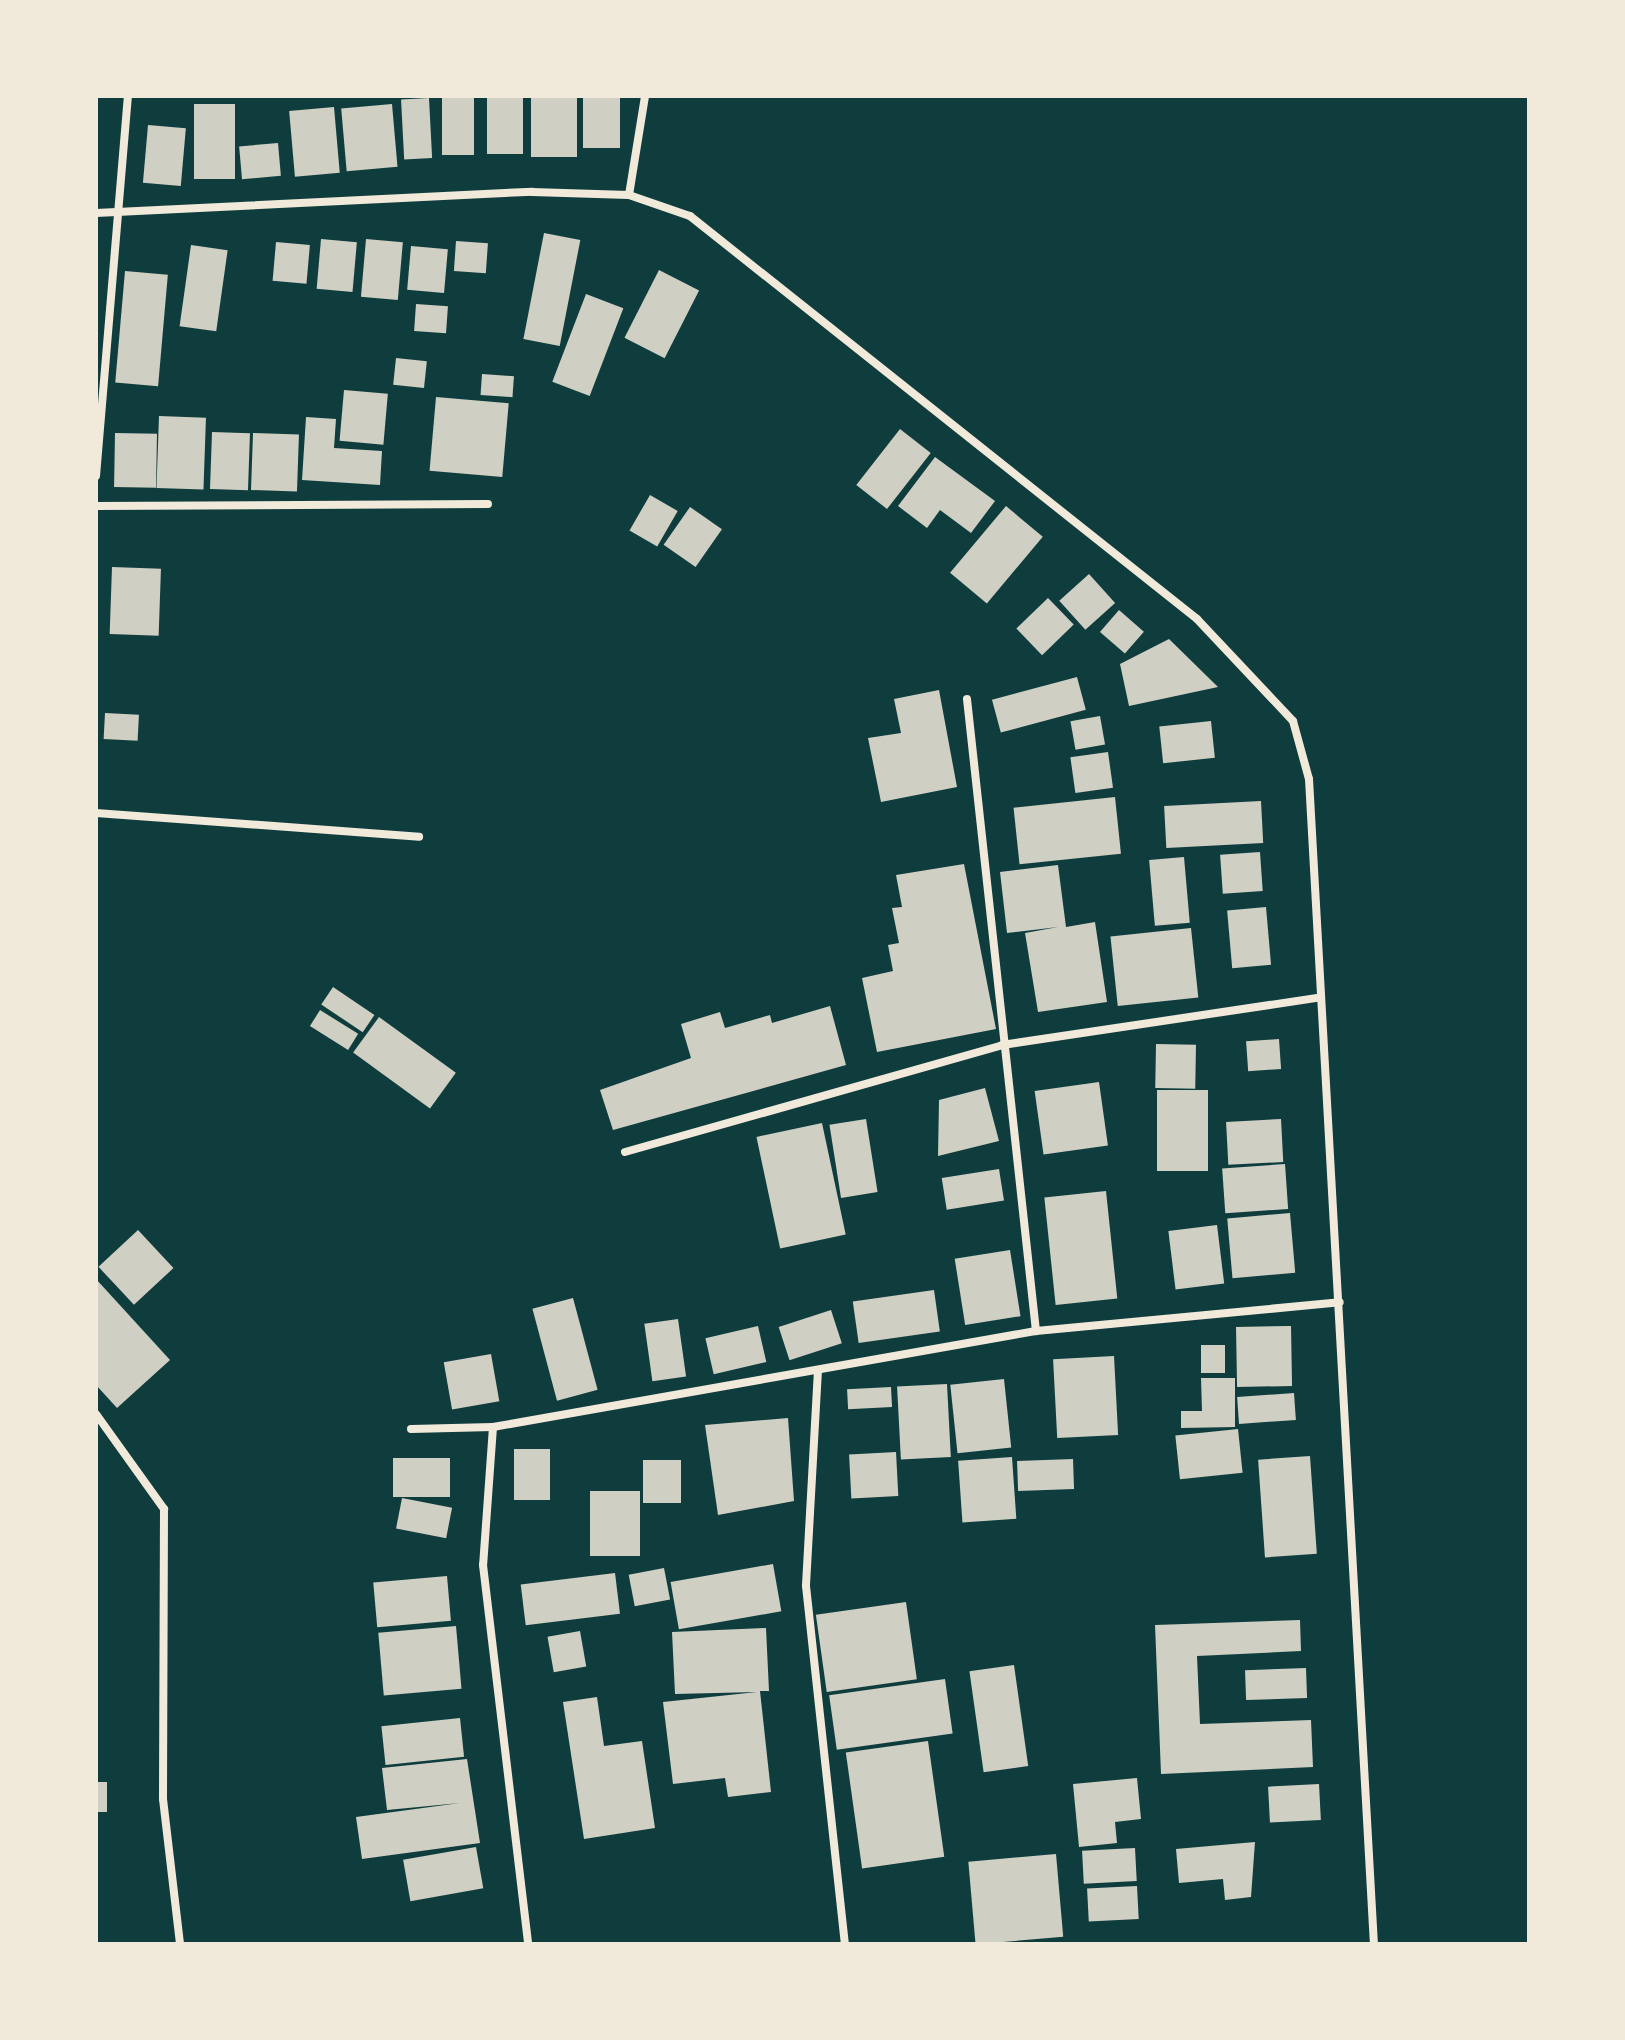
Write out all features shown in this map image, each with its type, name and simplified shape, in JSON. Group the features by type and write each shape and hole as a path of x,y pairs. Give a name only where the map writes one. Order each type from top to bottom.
{"street":[{"path":"96,476 115,212 128,96"},
{"path":"629,195 645,96"},
{"path":"96,213 532,192 629,195 690,216 1197,619 1293,721 1309,779 1316,998 1340,1302 1374,1944"},
{"path":"96,506 488,504"},
{"path":"967,699 1002,1045 1036,1331"},
{"path":"96,813 419,837"},
{"path":"625,1152 1002,1045 1316,998"},
{"path":"411,1429 493,1427 1036,1331 1340,1302"},
{"path":"818,1370 806,1586 845,1944"},
{"path":"96,1414 164,1509 163,1799 180,1944"},
{"path":"493,1427 483,1565 528,1944"}],"building":[{"path":"442,96 474,96 474,155 442,155"},
{"path":"487,96 523,96 523,154 487,154"},
{"path":"531,96 577,96 577,157 531,157"},
{"path":"583,96 620,96 620,148 583,148"},
{"path":"429,98 432,158 404,159 401,99"},
{"path":"194,104 235,104 235,179 194,179"},
{"path":"392,104 397,167 347,171 341,108"},
{"path":"334,107 340,173 295,177 289,111"},
{"path":"148,125 186,128 181,186 143,183"},
{"path":"278,143 281,176 242,179 239,146"},
{"path":"544,233 580,240 560,346 523,339"},
{"path":"321,239 357,242 353,292 317,289"},
{"path":"366,239 403,242 398,300 361,297"},
{"path":"456,241 488,243 486,273 454,271"},
{"path":"276,242 310,245 306,284 273,281"},
{"path":"191,245 228,250 216,331 180,326"},
{"path":"411,246 448,249 444,293 407,290"},
{"path":"659,270 699,290 665,358 624,338"},
{"path":"125,271 168,275 158,386 115,383"},
{"path":"586,294 623,308 590,396 552,382"},
{"path":"416,304 448,306 446,333 414,331"},
{"path":"396,358 427,361 424,388 393,385"},
{"path":"482,374 514,376 512,397 481,395"},
{"path":"344,390 388,394 383,445 340,441"},
{"path":"436,397 509,403 502,477 430,471"},
{"path":"159,416 206,418 203,490 156,488"},
{"path":"306,417 336,419 334,448 382,451 380,485 302,480"},
{"path":"900,429 931,453 887,509 856,485"},
{"path":"212,432 250,433 248,490 210,489"},
{"path":"115,433 157,434 156,488 114,487"},
{"path":"253,433 299,435 297,492 251,490"},
{"path":"935,457 995,501 971,533 940,510 927,528 898,506"},
{"path":"650,495 678,511 657,547 630,531"},
{"path":"1006,506 1043,537 987,603 950,573"},
{"path":"690,507 722,529 696,567 664,545"},
{"path":"112,567 161,569 159,636 110,634"},
{"path":"1089,574 1115,603 1085,630 1059,601"},
{"path":"1048,598 1074,625 1042,655 1016,629"},
{"path":"1119,610 1144,632 1125,654 1100,632"},
{"path":"1169,639 1218,687 1129,706 1120,664"},
{"path":"1077,677 1086,710 1001,733 992,700"},
{"path":"939,690 957,787 881,802 868,738 901,733 894,699"},
{"path":"105,713 139,715 138,741 104,739"},
{"path":"1100,716 1105,745 1075,750 1070,721"},
{"path":"1211,721 1215,758 1163,763 1159,726"},
{"path":"1108,752 1113,788 1075,793 1070,757"},
{"path":"1115,797 1121,854 1020,864 1014,808"},
{"path":"1261,801 1263,843 1166,848 1164,806"},
{"path":"1260,852 1263,891 1223,894 1220,855"},
{"path":"1184,857 1190,923 1155,926 1149,860"},
{"path":"964,864 996,1029 877,1052 862,978 893,971 888,945 899,943 892,908 902,907 896,875"},
{"path":"1058,865 1066,927 1095,922 1107,1002 1038,1012 1025,933 1058,927 1007,933 1000,872"},
{"path":"1266,907 1271,965 1232,968 1227,910"},
{"path":"1191,928 1198,998 1118,1006 1110,936"},
{"path":"333,987 374,1015 363,1032 321,1004"},
{"path":"830,1006 846,1065 613,1130 600,1090 691,1058 681,1024 720,1012 725,1028 770,1015 772,1023"},
{"path":"320,1010 358,1034 348,1050 310,1026"},
{"path":"379,1017 456,1073 430,1108 353,1053"},
{"path":"1279,1039 1281,1069 1248,1071 1246,1041"},
{"path":"1156,1044 1196,1045 1195,1089 1155,1088"},
{"path":"1099,1082 1108,1145 1044,1154 1035,1091"},
{"path":"985,1088 999,1141 938,1156 939,1100"},
{"path":"1157,1090 1208,1090 1208,1171 1157,1171"},
{"path":"866,1119 878,1192 841,1198 829,1125"},
{"path":"1281,1119 1283,1162 1228,1165 1226,1122"},
{"path":"822,1123 846,1235 780,1248 756,1137"},
{"path":"1285,1164 1288,1209 1225,1213 1222,1168"},
{"path":"999,1169 1004,1201 947,1210 942,1178"},
{"path":"1106,1191 1117,1298 1056,1305 1044,1197"},
{"path":"1290,1213 1295,1273 1232,1278 1227,1218"},
{"path":"1217,1225 1224,1284 1176,1290 1168,1231"},
{"path":"138,1230 173,1268 134,1305 99,1267"},
{"path":"1010,1250 1020,1316 965,1325 955,1259"},
{"path":"96,1279 170,1360 117,1408 96,1385"},
{"path":"934,1290 940,1332 859,1343 853,1301"},
{"path":"573,1298 598,1390 557,1401 532,1309"},
{"path":"831,1310 842,1343 790,1360 779,1327"},
{"path":"678,1319 686,1376 652,1381 644,1324"},
{"path":"758,1326 766,1362 714,1374 705,1338"},
{"path":"1291,1326 1292,1386 1237,1387 1236,1327"},
{"path":"1201,1345 1225,1345 1225,1373 1201,1373"},
{"path":"491,1354 499,1401 452,1410 444,1362"},
{"path":"1114,1356 1118,1435 1057,1438 1053,1359"},
{"path":"1201,1378 1235,1378 1235,1427 1181,1428 1181,1411 1202,1411"},
{"path":"1004,1379 1011,1448 958,1453 950,1385"},
{"path":"947,1384 951,1457 901,1460 897,1387"},
{"path":"891,1387 892,1407 848,1409 847,1389"},
{"path":"1294,1393 1296,1420 1239,1424 1237,1397"},
{"path":"788,1418 794,1501 718,1515 705,1425"},
{"path":"1238,1429 1243,1473 1180,1479 1175,1436"},
{"path":"514,1449 550,1449 550,1500 514,1500"},
{"path":"896,1452 898,1496 851,1498 849,1454"},
{"path":"1310,1456 1317,1554 1265,1557 1258,1460"},
{"path":"1012,1457 1016,1519 962,1523 958,1461"},
{"path":"393,1458 450,1458 450,1497 393,1497"},
{"path":"1073,1459 1074,1489 1018,1491 1017,1461"},
{"path":"643,1460 681,1460 681,1503 643,1503"},
{"path":"590,1491 640,1491 640,1556 590,1556"},
{"path":"402,1498 452,1508 446,1538 396,1528"},
{"path":"773,1564 781,1611 679,1629 671,1582"},
{"path":"664,1568 670,1599 635,1606 629,1575"},
{"path":"615,1573 620,1614 526,1625 521,1585"},
{"path":"447,1576 451,1621 377,1627 373,1582"},
{"path":"906,1602 917,1679 827,1692 816,1615"},
{"path":"1300,1620 1301,1651 1197,1656 1200,1724 1311,1720 1313,1767 1161,1774 1155,1625"},
{"path":"456,1626 461,1689 384,1696 378,1633"},
{"path":"766,1628 769,1691 760,1691 771,1792 728,1797 725,1778 673,1784 663,1702 757,1692 675,1694 672,1632"},
{"path":"580,1631 586,1666 554,1672 548,1637"},
{"path":"1014,1665 1028,1766 984,1772 969,1671"},
{"path":"1306,1668 1307,1698 1246,1700 1245,1670"},
{"path":"945,1679 953,1733 837,1750 829,1695"},
{"path":"597,1697 604,1746 642,1741 655,1828 584,1839 563,1702"},
{"path":"460,1718 464,1757 386,1765 381,1726"},
{"path":"928,1741 944,1857 862,1868 846,1753"},
{"path":"467,1759 480,1843 362,1859 356,1817 460,1803 387,1810 382,1768"},
{"path":"1137,1778 1141,1819 1115,1822 1117,1843 1079,1847 1073,1784"},
{"path":"96,1782 107,1782 107,1812 96,1812"},
{"path":"1319,1784 1321,1820 1270,1823 1268,1787"},
{"path":"1255,1842 1251,1897 1225,1900 1223,1879 1179,1883 1176,1849"},
{"path":"476,1847 483,1888 410,1901 403,1860"},
{"path":"1135,1848 1137,1881 1084,1884 1082,1851"},
{"path":"1056,1854 1063,1937 976,1944 968,1862"},
{"path":"1137,1886 1139,1919 1089,1922 1087,1889"}]}
